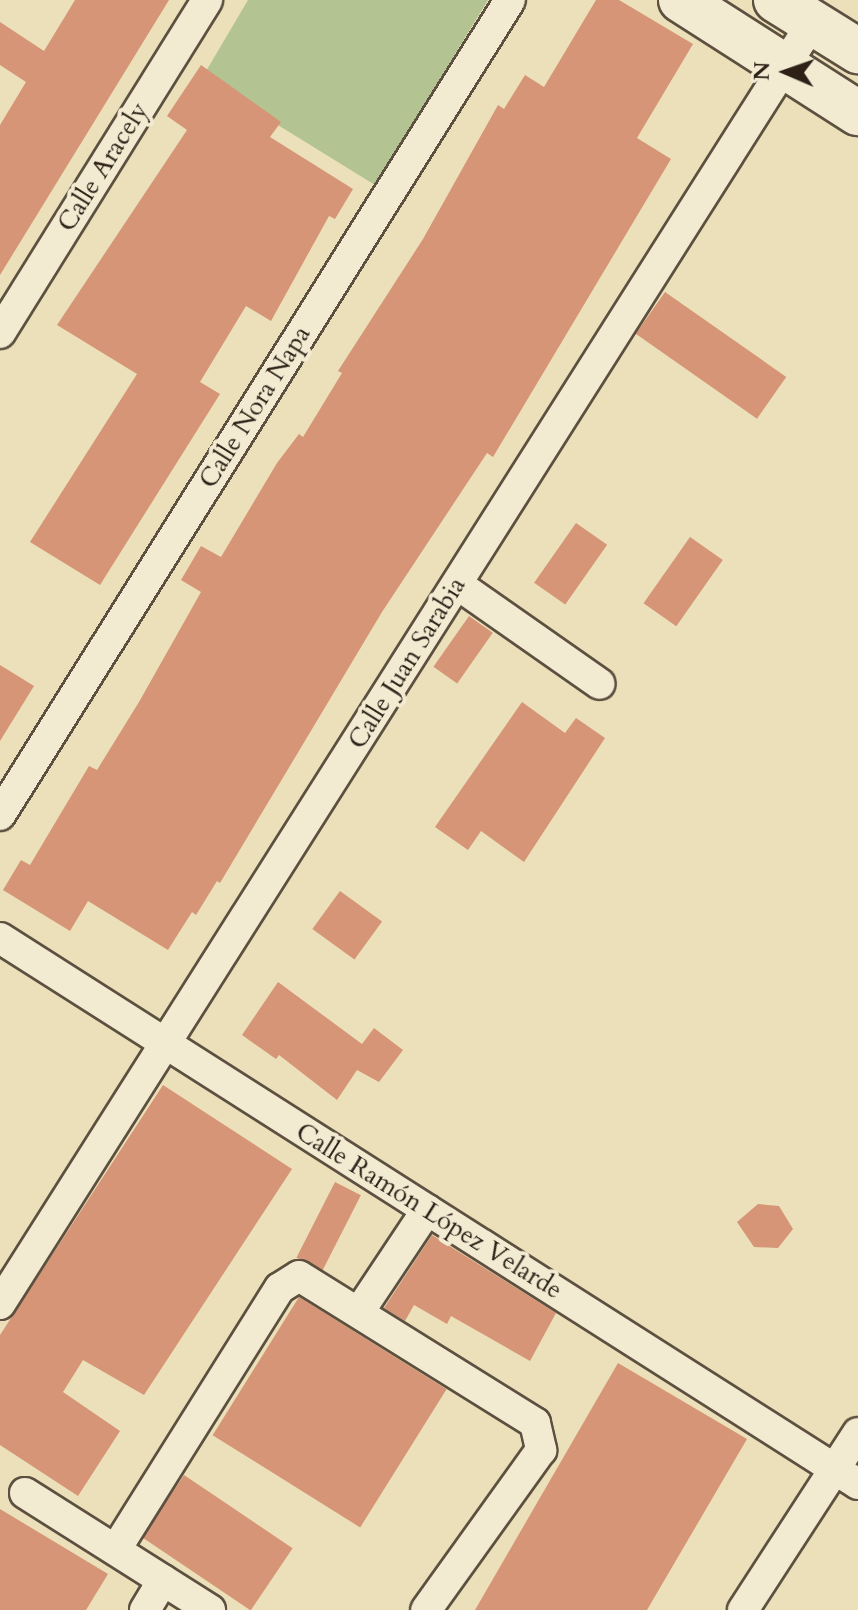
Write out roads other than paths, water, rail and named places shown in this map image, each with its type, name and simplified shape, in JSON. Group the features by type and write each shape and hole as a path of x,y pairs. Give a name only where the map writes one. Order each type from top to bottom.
{"main road":[{"path":"681,0 858,113"},
{"path":"776,0 858,51"}],"street":[{"name":"Calle Aracely","path":"0,333 207,0"},
{"name":"Calle Nora Napa","path":"0,815 510,0"},
{"name":"Calle Juan Sarabia","path":"0,1304 812,23"},
{"path":"457,584 600,684"},
{"name":"Calle Ramón López Velarde","path":"0,938 846,1476"},
{"path":"359,1312 427,1210"},
{"path":"116,1549 280,1288 299,1276 535,1423 541,1450 426,1610"},
{"path":"743,1610 846,1476 858,1433"},
{"path":"25,1493 210,1610"},
{"path":"145,1610 163,1580"}]}
